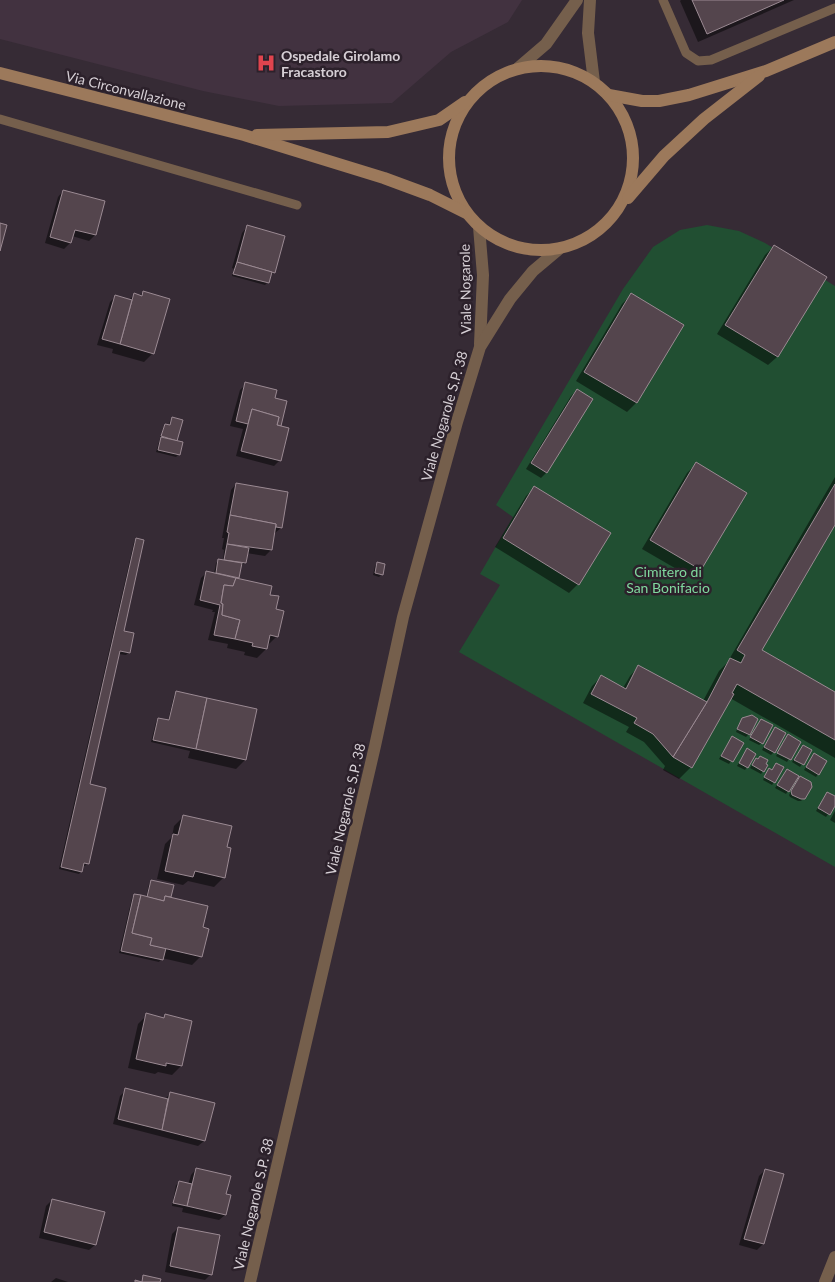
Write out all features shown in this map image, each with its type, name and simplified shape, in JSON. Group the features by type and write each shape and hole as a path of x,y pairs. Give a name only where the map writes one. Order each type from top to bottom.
{"main road":[{"path":"609,94 642,101 659,101 689,95 766,71 835,42"},
{"path":"620,208 632,180 634,149 626,120 609,94 594,82 577,72 558,67 538,65 518,68 499,75 483,86 469,100 454,126 448,156 452,186 466,213 479,227 502,243 530,251 558,250 582,242 603,228 620,208 664,156 704,119 766,71"},
{"name":"Via Circonvallazione","path":"0,73 244,135 384,178 430,195 466,213"},
{"name":"Via Circonvallazione","path":"244,135 388,132 439,120 469,100"}],"street":[{"path":"518,68 546,44 578,0"},
{"path":"590,0 588,33 594,82"},
{"name":"Viale Nogarole","path":"479,227 483,275 480,347"},
{"name":"Viale Nogarole","path":"480,347 510,299 533,271 558,250"},
{"name":"Viale Nogarole S.P. 38","path":"250,1282 403,617 457,422 480,347"},
{"path":"824,1282 835,1257"}],"lane":[{"path":"664,0 686,53 698,61 711,60 835,8"},
{"path":"0,119 297,205"}],"shaded area":[{"name":"Ospedale Girolamo Fracastoro","path":"0,0 522,0 508,22 451,52 392,103 279,106 203,91 0,39"}],"green space":[{"name":"Cimitero di San Bonifacio","path":"707,225 739,231 765,243 835,286 835,867 459,652 500,585 480,574 513,517 496,505 623,289 653,247 680,230"}],"building":[{"path":"692,0 784,0 707,34"},
{"path":"63,190 105,201 96,235 75,230 71,243 50,237"},
{"path":"0,223 7,225 0,251"},
{"path":"247,225 285,236 275,273 237,262"},
{"path":"774,245 827,277 778,357 725,325"},
{"path":"237,262 272,272 269,283 233,274"},
{"path":"143,291 170,299 154,354 120,344 134,293 142,296"},
{"path":"631,293 684,325 637,403 584,372"},
{"path":"115,295 132,300 120,344 102,339"},
{"path":"245,382 277,390 275,398 287,401 281,426 277,425 279,417 252,409 248,424 236,421"},
{"path":"577,389 593,399 547,473 531,463"},
{"path":"252,409 279,417 277,425 289,428 281,461 241,451"},
{"path":"172,417 183,420 177,441 161,436 165,424 170,425"},
{"path":"161,437 183,442 180,455 158,450"},
{"path":"696,462 747,493 701,570 650,540"},
{"path":"236,483 288,492 282,528 276,527 276,524 230,515"},
{"path":"835,484 835,525 762,650 835,692 835,740 737,684 732,693 734,694 692,768 673,757 707,702 730,658 741,663 745,655 737,650"},
{"path":"534,486 611,533 579,585 503,538"},
{"path":"230,515 276,524 272,550 227,544"},
{"path":"136,538 144,540 124,631 134,633 130,653 120,651 90,784 106,788 89,864 84,863 82,872 61,867"},
{"path":"227,544 249,548 246,563 224,560"},
{"path":"218,559 242,563 239,578 216,573"},
{"path":"377,562 385,564 383,575 375,573"},
{"path":"206,571 236,578 233,586 224,585 221,603 223,604 222,615 240,620 235,639 214,635 220,605 200,600"},
{"path":"236,578 272,586 270,595 279,596 276,609 284,611 278,637 270,635 267,649 252,646 253,643 235,639 240,620 222,615 223,604 221,603 224,585 233,586"},
{"path":"638,665 707,702 673,757 653,734 634,723 637,718 591,694 601,675 626,689"},
{"path":"176,691 207,698 196,749 153,740 158,718 169,720"},
{"path":"207,698 257,709 246,760 196,749"},
{"path":"752,715 758,719 750,735 737,729 742,718"},
{"path":"761,719 773,725 763,744 750,737"},
{"path":"775,727 786,733 775,753 764,747"},
{"path":"788,734 801,742 791,760 777,753"},
{"path":"732,736 744,743 733,762 721,756"},
{"path":"803,745 812,750 804,765 794,760"},
{"path":"747,748 756,754 748,768 739,763"},
{"path":"814,753 827,761 819,775 806,767"},
{"path":"760,756 768,760 766,764 768,765 764,772 752,765 756,758 758,759"},
{"path":"776,763 784,767 775,783 764,777 769,768 772,770"},
{"path":"787,769 799,776 789,792 777,785"},
{"path":"800,776 811,782 812,787 805,799 792,795 791,791"},
{"path":"827,792 835,796 835,806 830,815 818,808"},
{"path":"183,815 232,826 227,847 231,848 225,878 195,871 193,877 165,871 173,834 178,835"},
{"path":"151,880 174,885 171,897 165,896 164,901 147,897"},
{"path":"134,894 141,895 132,933 152,938 150,945 166,948 163,960 121,951"},
{"path":"141,895 164,901 165,896 208,906 203,927 209,929 202,957 150,945 152,938 132,933"},
{"path":"146,1013 164,1018 165,1014 192,1021 182,1066 166,1063 166,1066 136,1059"},
{"path":"125,1088 168,1099 162,1130 118,1119"},
{"path":"170,1092 215,1103 205,1141 162,1130"},
{"path":"196,1168 231,1176 226,1194 231,1195 226,1215 187,1206"},
{"path":"765,1169 784,1174 764,1244 744,1239"},
{"path":"179,1181 192,1184 187,1206 173,1203"},
{"path":"52,1199 105,1212 96,1245 44,1232"},
{"path":"178,1227 220,1235 212,1275 170,1266"},
{"path":"143,1275 161,1279 160,1282 142,1282"}],"place":[{"name":"Ospedale Girolamo Fracastoro","path":"266,63"}]}
